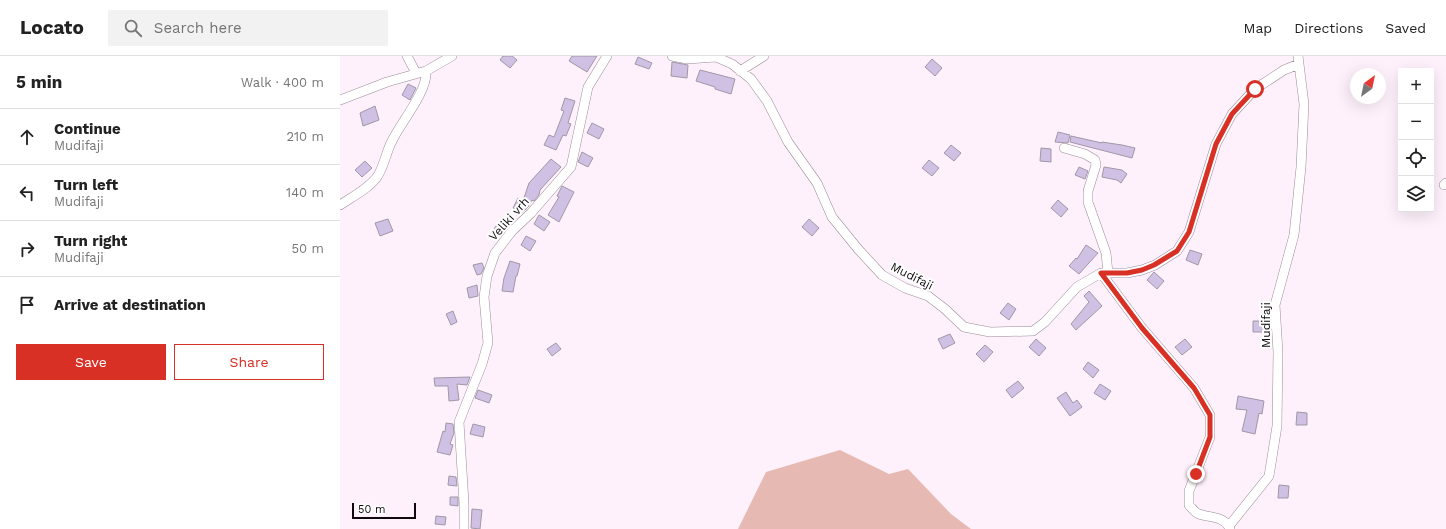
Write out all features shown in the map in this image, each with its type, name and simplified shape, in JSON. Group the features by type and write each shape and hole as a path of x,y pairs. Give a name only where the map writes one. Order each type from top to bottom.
{"street":[{"path":"340,205 366,188 376,178 391,142 415,103 426,78 407,56"},
{"path":"340,100 387,82 421,72 452,56"},
{"name":"Veliki vrh","path":"464,529 464,488 459,422 482,364 488,343 484,297 487,276 495,253 512,231 531,213 571,167 588,87 607,56"},
{"name":"Mudifaji","path":"672,56 687,59 716,57 732,64 751,79 767,101 788,142 817,183 832,217 858,249 882,274 905,288 928,296 945,309 964,327 990,332 1033,330 1045,322 1077,287 1104,273 1127,273 1142,270 1154,265 1177,251 1189,232 1216,144 1232,114 1255,89 1298,60 1304,104 1301,167 1294,235 1275,305 1278,352 1277,426 1269,476 1230,528 1219,518 1197,514 1189,505 1189,491 1210,437 1210,415 1194,388 1142,328 1104,273"},
{"path":"740,71 764,56"},
{"path":"1064,148 1085,154 1095,160 1096,165 1088,191 1088,202 1106,253 1104,273"}],"shaded area":[{"path":"840,450 889,474 908,469 951,514 971,529 738,529 766,472"}],"building":[{"path":"503,56 512,56 517,60 510,68 500,60"},
{"path":"572,56 597,56 587,72 569,61"},
{"path":"638,57 652,63 649,69 635,64"},
{"path":"932,59 942,68 935,76 925,67"},
{"path":"672,62 688,65 687,78 671,76"},
{"path":"700,70 735,79 731,94 696,81"},
{"path":"408,84 416,88 410,100 402,95"},
{"path":"565,98 575,101 568,123 571,124 566,136 563,135 556,150 544,145 549,135 554,137 564,111 561,110"},
{"path":"375,106 379,120 363,126 360,113"},
{"path":"592,123 604,129 599,139 587,133"},
{"path":"1058,132 1070,135 1068,143 1055,142"},
{"path":"1071,136 1135,148 1132,158 1070,142"},
{"path":"951,145 961,153 954,161 944,153"},
{"path":"1041,148 1051,149 1051,162 1040,161"},
{"path":"582,152 593,158 588,167 578,162"},
{"path":"551,159 561,167 540,190 539,195 534,201 532,200 523,212 513,208 518,198 523,201 529,183"},
{"path":"929,160 939,168 932,176 922,168"},
{"path":"365,161 372,168 362,177 355,170"},
{"path":"1079,167 1088,171 1085,179 1075,175"},
{"path":"1104,167 1122,170 1127,174 1121,183 1117,180 1102,177"},
{"path":"562,186 574,192 559,222 548,215 559,197 557,196"},
{"path":"1058,200 1068,209 1061,217 1051,208"},
{"path":"539,215 550,222 544,231 534,224"},
{"path":"388,219 393,231 380,236 375,223"},
{"path":"809,219 819,228 812,236 802,227"},
{"path":"500,220 508,225 502,234 494,229"},
{"path":"526,236 536,241 530,251 521,245"},
{"path":"1086,245 1098,253 1079,274 1069,266 1076,258 1077,259"},
{"path":"1190,250 1202,254 1198,265 1186,260"},
{"path":"510,261 520,264 513,292 502,291 504,278"},
{"path":"482,263 484,268 481,274 477,275 473,265"},
{"path":"1154,272 1164,281 1157,289 1147,280"},
{"path":"477,285 478,296 469,298 467,288"},
{"path":"1089,291 1102,306 1076,330 1071,324 1089,302 1084,296"},
{"path":"1008,303 1016,309 1009,320 1000,313"},
{"path":"453,311 457,322 451,325 446,314"},
{"path":"1253,321 1266,321 1266,332 1253,332"},
{"path":"950,334 955,343 943,349 938,339"},
{"path":"1036,339 1046,348 1039,356 1029,347"},
{"path":"1185,339 1192,347 1182,355 1175,347"},
{"path":"556,343 561,349 552,356 547,349"},
{"path":"985,345 993,352 984,362 976,354"},
{"path":"1088,362 1099,370 1093,378 1083,369"},
{"path":"470,377 467,385 457,384 459,400 449,401 448,386 435,386 434,378"},
{"path":"1018,381 1024,388 1012,398 1006,390"},
{"path":"1100,384 1111,391 1105,400 1094,393"},
{"path":"478,390 492,395 489,403 475,398"},
{"path":"1066,392 1073,403 1077,400 1082,407 1070,416 1057,398"},
{"path":"1238,396 1264,401 1262,414 1259,413 1255,434 1242,431 1247,410 1236,409"},
{"path":"1297,412 1307,413 1307,425 1296,425"},
{"path":"446,423 453,424 454,433 450,444 453,445 450,455 437,452 443,431 445,432"},
{"path":"473,424 485,427 483,437 470,434"},
{"path":"449,476 456,477 457,486 448,485"},
{"path":"1279,485 1289,486 1288,498 1278,498"},
{"path":"450,497 458,497 458,506 450,505"},
{"path":"472,509 482,510 480,529 471,528"},
{"path":"436,516 446,517 445,525 435,524"}],"route":[{"path":"1196,474 1210,437 1210,415 1194,388 1142,328 1101,273 1127,273 1142,270 1154,265 1177,251 1189,232 1216,144 1232,114 1255,89"}]}
